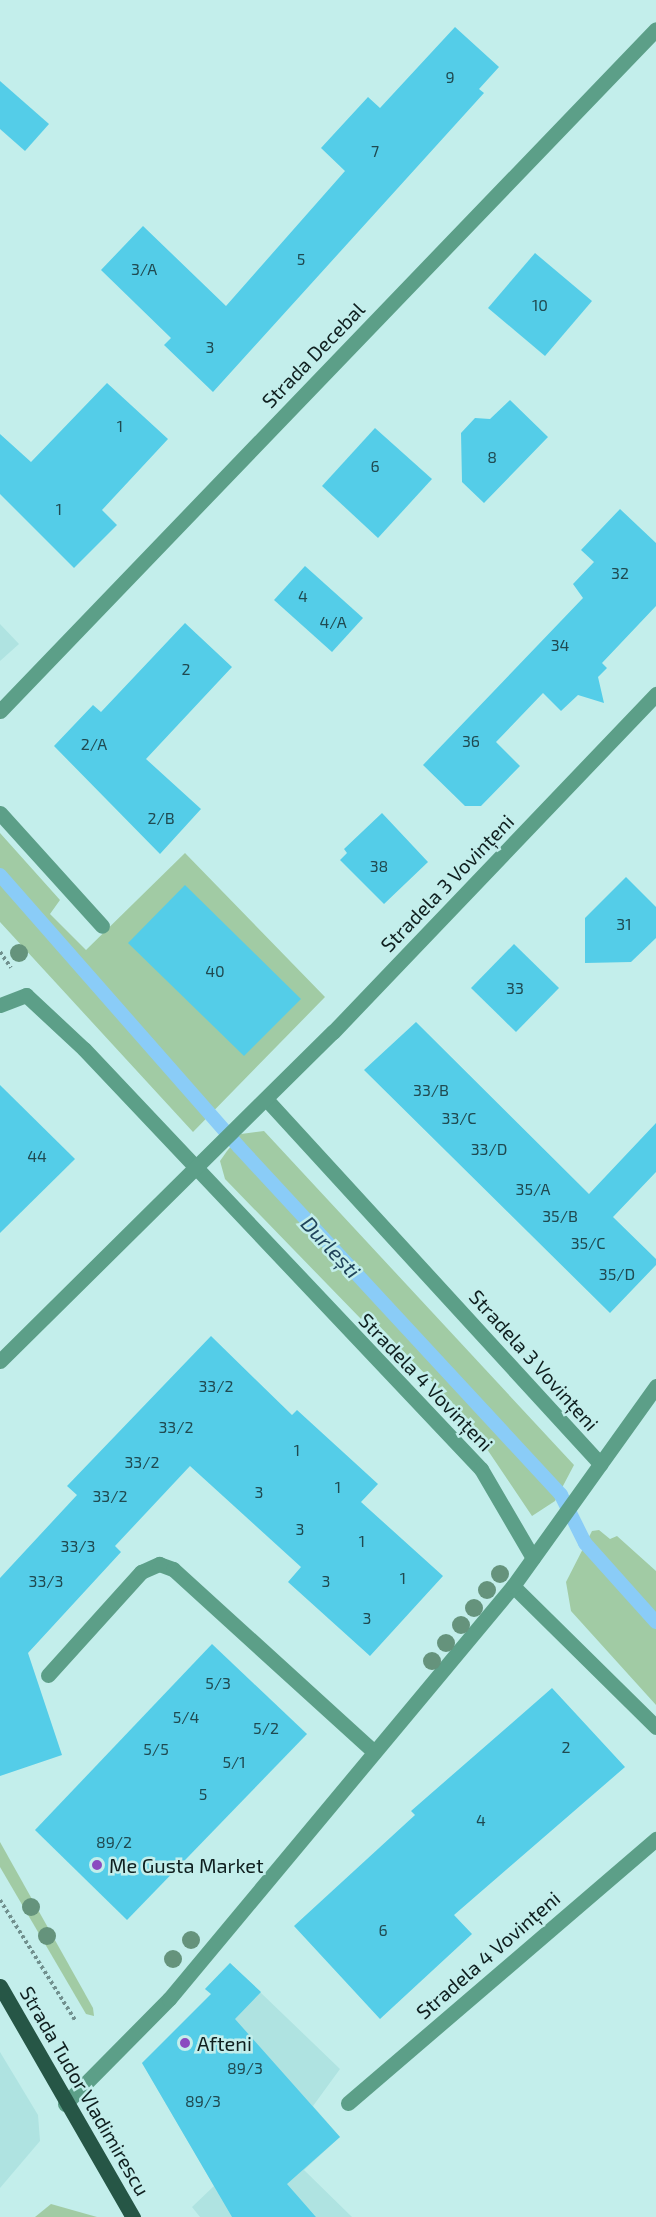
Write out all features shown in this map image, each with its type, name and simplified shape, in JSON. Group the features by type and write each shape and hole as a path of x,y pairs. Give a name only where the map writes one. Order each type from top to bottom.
{"main road":[{"name":"Strada Tudor Vladimirescu","path":"0,1986 65,2104 134,2217"}],"street":[{"name":"Strada Decebal","path":"0,711 656,29"},
{"name":"Stradela 3 Vovințeni","path":"0,1361 266,1099 656,694"},
{"path":"0,813 102,926"},
{"path":"0,1005 26,995 84,1049 194,1171"},
{"name":"Stradela 3 Vovințeni","path":"266,1099 600,1464"},
{"name":"Stradela 4 Vovințeni","path":"194,1171 481,1469 533,1558"},
{"path":"65,2104 169,1999 513,1586 656,1386"},
{"path":"48,1675 141,1572 159,1564 173,1569 374,1752"},
{"path":"513,1586 656,1727"},
{"name":"Stradela 4 Vovințeni","path":"348,2103 656,1839"}],"path":[{"path":"0,1899 75,2020"}],"shaded area":[{"path":"0,624 19,644 0,661"},
{"path":"230,1963 340,2069 313,2106 340,2137 304,2170 352,2217 316,2217 310,2210 306,2217 200,2217 192,2207 214,2186 142,2063 213,1995 205,1989"},
{"path":"0,2052 38,2115 40,2141 0,2188"}],"green space":[{"path":"0,833 60,900 50,914 86,950 185,853 325,997 193,1132 0,922"},
{"path":"264,1131 574,1465 555,1501 532,1516 464,1415 367,1313 361,1319 225,1179 220,1161 227,1151 241,1134"},
{"path":"599,1530 610,1539 617,1536 656,1571 656,1705 571,1611 566,1582 592,1531"},
{"path":"0,1842 93,2008 94,2016 86,2014 0,1867"},
{"path":"51,2204 97,2217 35,2217"}],"building":[{"path":"455,27 499,67 479,89 484,93 213,392 164,345 171,338 101,270 143,226 226,306 345,171 321,148 368,97 380,108"},
{"path":"0,81 49,124 25,151 0,129"},
{"path":"535,253 592,301 545,356 488,308"},
{"path":"107,383 168,439 102,510 117,525 74,568 0,494 0,434 31,462"},
{"path":"510,400 548,437 484,503 462,482 461,433 475,418 490,419"},
{"path":"375,428 432,479 378,538 322,486"},
{"path":"620,509 656,543 656,606 602,663 607,668 598,677 604,703 578,695 561,711 543,693 496,742 520,766 481,806 465,806 423,765 583,598 573,584 594,562 581,550"},
{"path":"305,566 363,618 332,652 274,600"},
{"path":"185,623 232,667 146,759 201,809 160,854 54,746 93,705 101,712"},
{"path":"382,813 428,862 384,904 340,860 347,853 344,849"},
{"path":"626,877 656,907 656,938 631,962 585,963 585,918"},
{"path":"185,885 301,999 244,1056 128,943"},
{"path":"514,944 559,988 516,1032 471,988"},
{"path":"416,1022 589,1194 656,1123 656,1172 613,1217 656,1259 656,1265 610,1313 364,1070"},
{"path":"0,1085 75,1159 0,1233"},
{"path":"211,1336 292,1415 297,1410 378,1484 361,1502 443,1576 370,1656 288,1582 301,1567 190,1466 115,1546 121,1552 28,1653 62,1755 0,1776 0,1578 77,1495 67,1486"},
{"path":"212,1644 307,1734 127,1920 35,1830"},
{"path":"552,1688 625,1767 454,1915 472,1934 380,2019 294,1926 415,1815 411,1811"},
{"path":"230,1963 261,1992 235,2019 340,2137 287,2184 316,2217 232,2217 142,2063 211,1994 205,1989"}],"waterway":[{"name":"Durlești","path":"0,875 239,1147 561,1495 585,1543 656,1622"}],"place":[{"name":"Me Gusta Market","path":"97,1865"},
{"name":"Afteni","path":"185,2043"}]}
